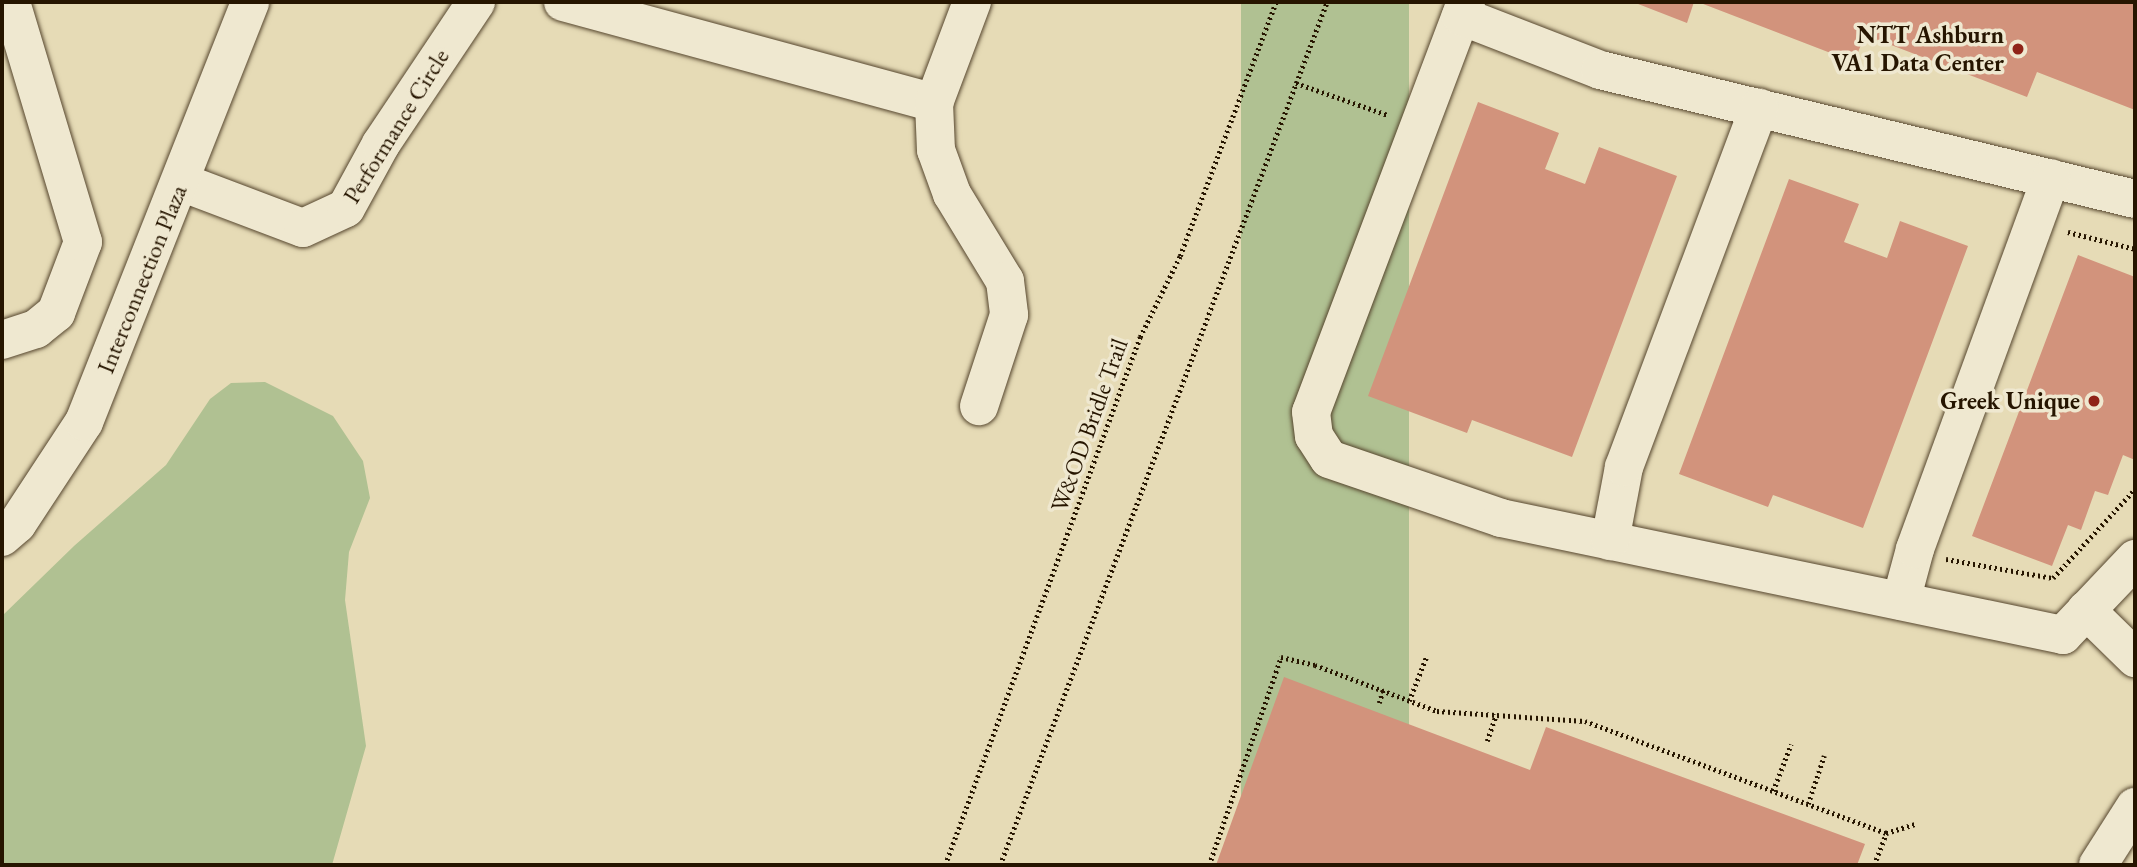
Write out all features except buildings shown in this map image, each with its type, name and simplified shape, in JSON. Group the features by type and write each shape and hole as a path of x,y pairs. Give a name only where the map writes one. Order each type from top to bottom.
{"street":[{"path":"2,340 36,328 56,313 83,242 11,2"},
{"name":"Interconnection Plaza","path":"2,537 17,524 84,422 250,2"},
{"name":"Performance Circle","path":"181,182 303,228 346,208 381,144 476,2"},
{"path":"563,2 934,103"},
{"path":"972,2 934,103 936,150 952,194 1005,281 1009,315 979,406"},
{"path":"2135,199 1601,70 1463,9 1311,412 1314,436 1329,459 1501,518 2063,635 2135,559"},
{"path":"1610,541 1624,467 1759,108"},
{"path":"1901,601 1915,550 2051,178"},
{"path":"2086,610 2135,658"},
{"path":"2098,865 2135,807"}],"path":[{"name":"W&OD Bridle Trail","path":"945,865 1140,337 1180,256 1276,2"},
{"path":"1000,865 1327,2"},
{"path":"1296,83 1419,126"},
{"path":"2034,223 2135,249"},
{"path":"1944,558 2053,578 2135,489"},
{"path":"1409,701 1427,655"},
{"path":"1209,865 1281,657 1383,690 1437,711 1585,722 1886,833 1914,824"},
{"path":"1379,703 1383,690"},
{"path":"1487,741 1496,715"},
{"path":"1773,791 1791,744"},
{"path":"1808,804 1824,756"},
{"path":"1874,865 1886,833"}],"green space":[{"path":"1241,2 1409,2 1409,865 1241,865"},
{"path":"265,382 333,416 363,461 370,498 349,552 345,600 366,746 332,865 2,865 2,616 74,546 166,465 210,399 231,383"}],"place":[{"name":"NTT Ashburn VA1 Data Center","path":"2018,49"},
{"name":"Greek Unique","path":"2094,401"}]}
